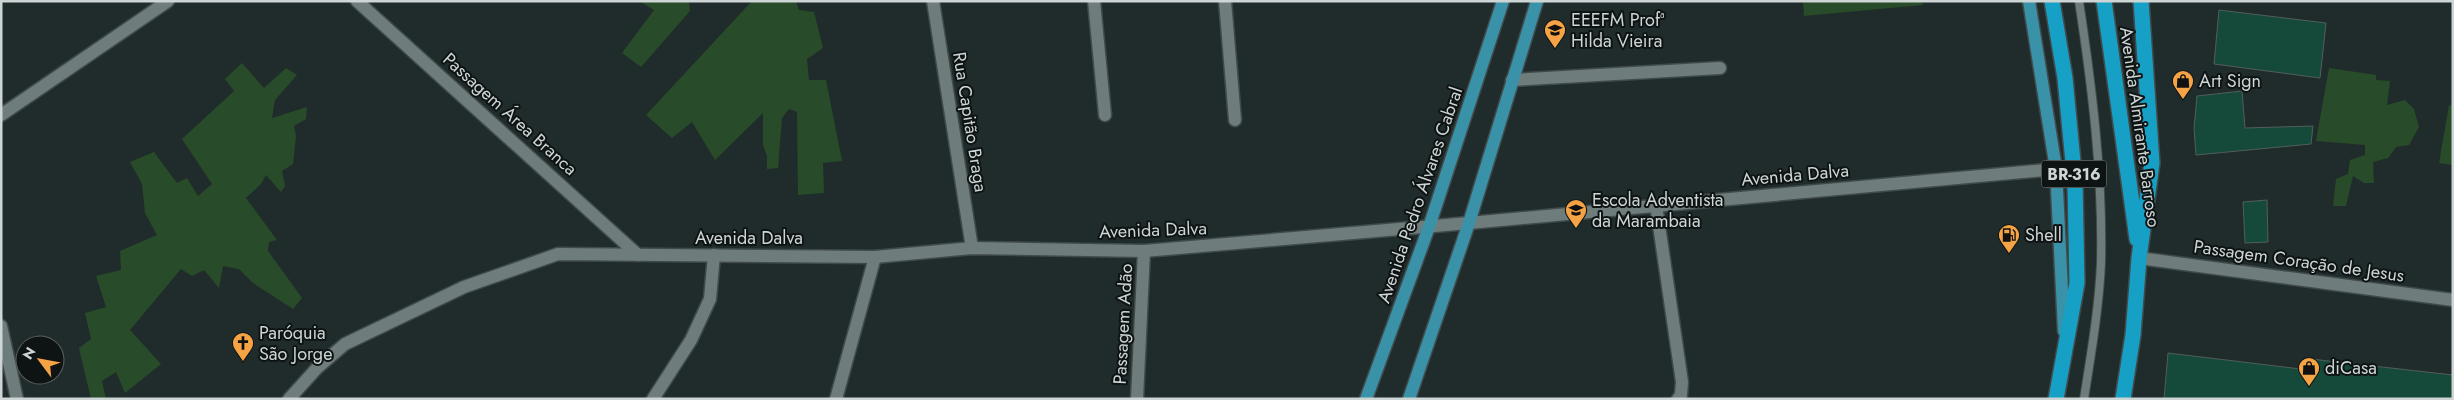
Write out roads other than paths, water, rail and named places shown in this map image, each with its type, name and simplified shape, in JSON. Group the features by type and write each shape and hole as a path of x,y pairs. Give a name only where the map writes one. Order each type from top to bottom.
{"highway":[{"name":"BR-316","path":"2052,1 2065,78 2075,183 2077,283 2056,399"},
{"name":"Avenida Almirante Barroso","path":"2104,1 2139,258"},
{"name":"Avenida Almirante Barroso","path":"2123,399 2133,335 2139,258 2152,163 2141,1"}],"main road":[{"name":"Avenida Pedro Álvares Cabral","path":"1366,399 1429,227 1503,1"},
{"path":"1409,399 1469,223 1537,1"},
{"path":"2029,1 2056,169 2065,347"}],"street":[{"path":"1,115 168,1"},
{"name":"Passagem Área Branca","path":"357,1 638,255"},
{"name":"Rua Capitão Braga","path":"933,1 972,248"},
{"path":"1094,1 1105,115"},
{"path":"1225,1 1235,120"},
{"path":"1512,80 1720,68"},
{"name":"Avenida Dalva","path":"289,399 317,368 346,344 464,286 558,254 875,257 972,248 1144,251 1429,227 2056,169"},
{"path":"1656,205 1682,382 1681,395 1678,399"},
{"name":"Passagem Adão","path":"1137,399 1144,251"},
{"path":"653,399 691,340 710,299 714,255"},
{"path":"836,399 875,257"},
{"name":"Passagem Coração de Jesus","path":"2139,258 2453,300"},
{"path":"1,326 17,399"}],"lane":[{"path":"2079,1 2094,120 2100,202 2101,264 2084,399"}],"place":[{"name":"EEEFM Profª Hilda Vieira","path":"1555,49"},
{"name":"Art Sign","path":"2183,100"},
{"name":"Escola Adventista da Marambaia","path":"1576,229"},
{"name":"Shell","path":"2009,254"},
{"name":"Paróquia São Jorge","path":"243,362"},
{"name":"diCasa","path":"2309,387"}]}
